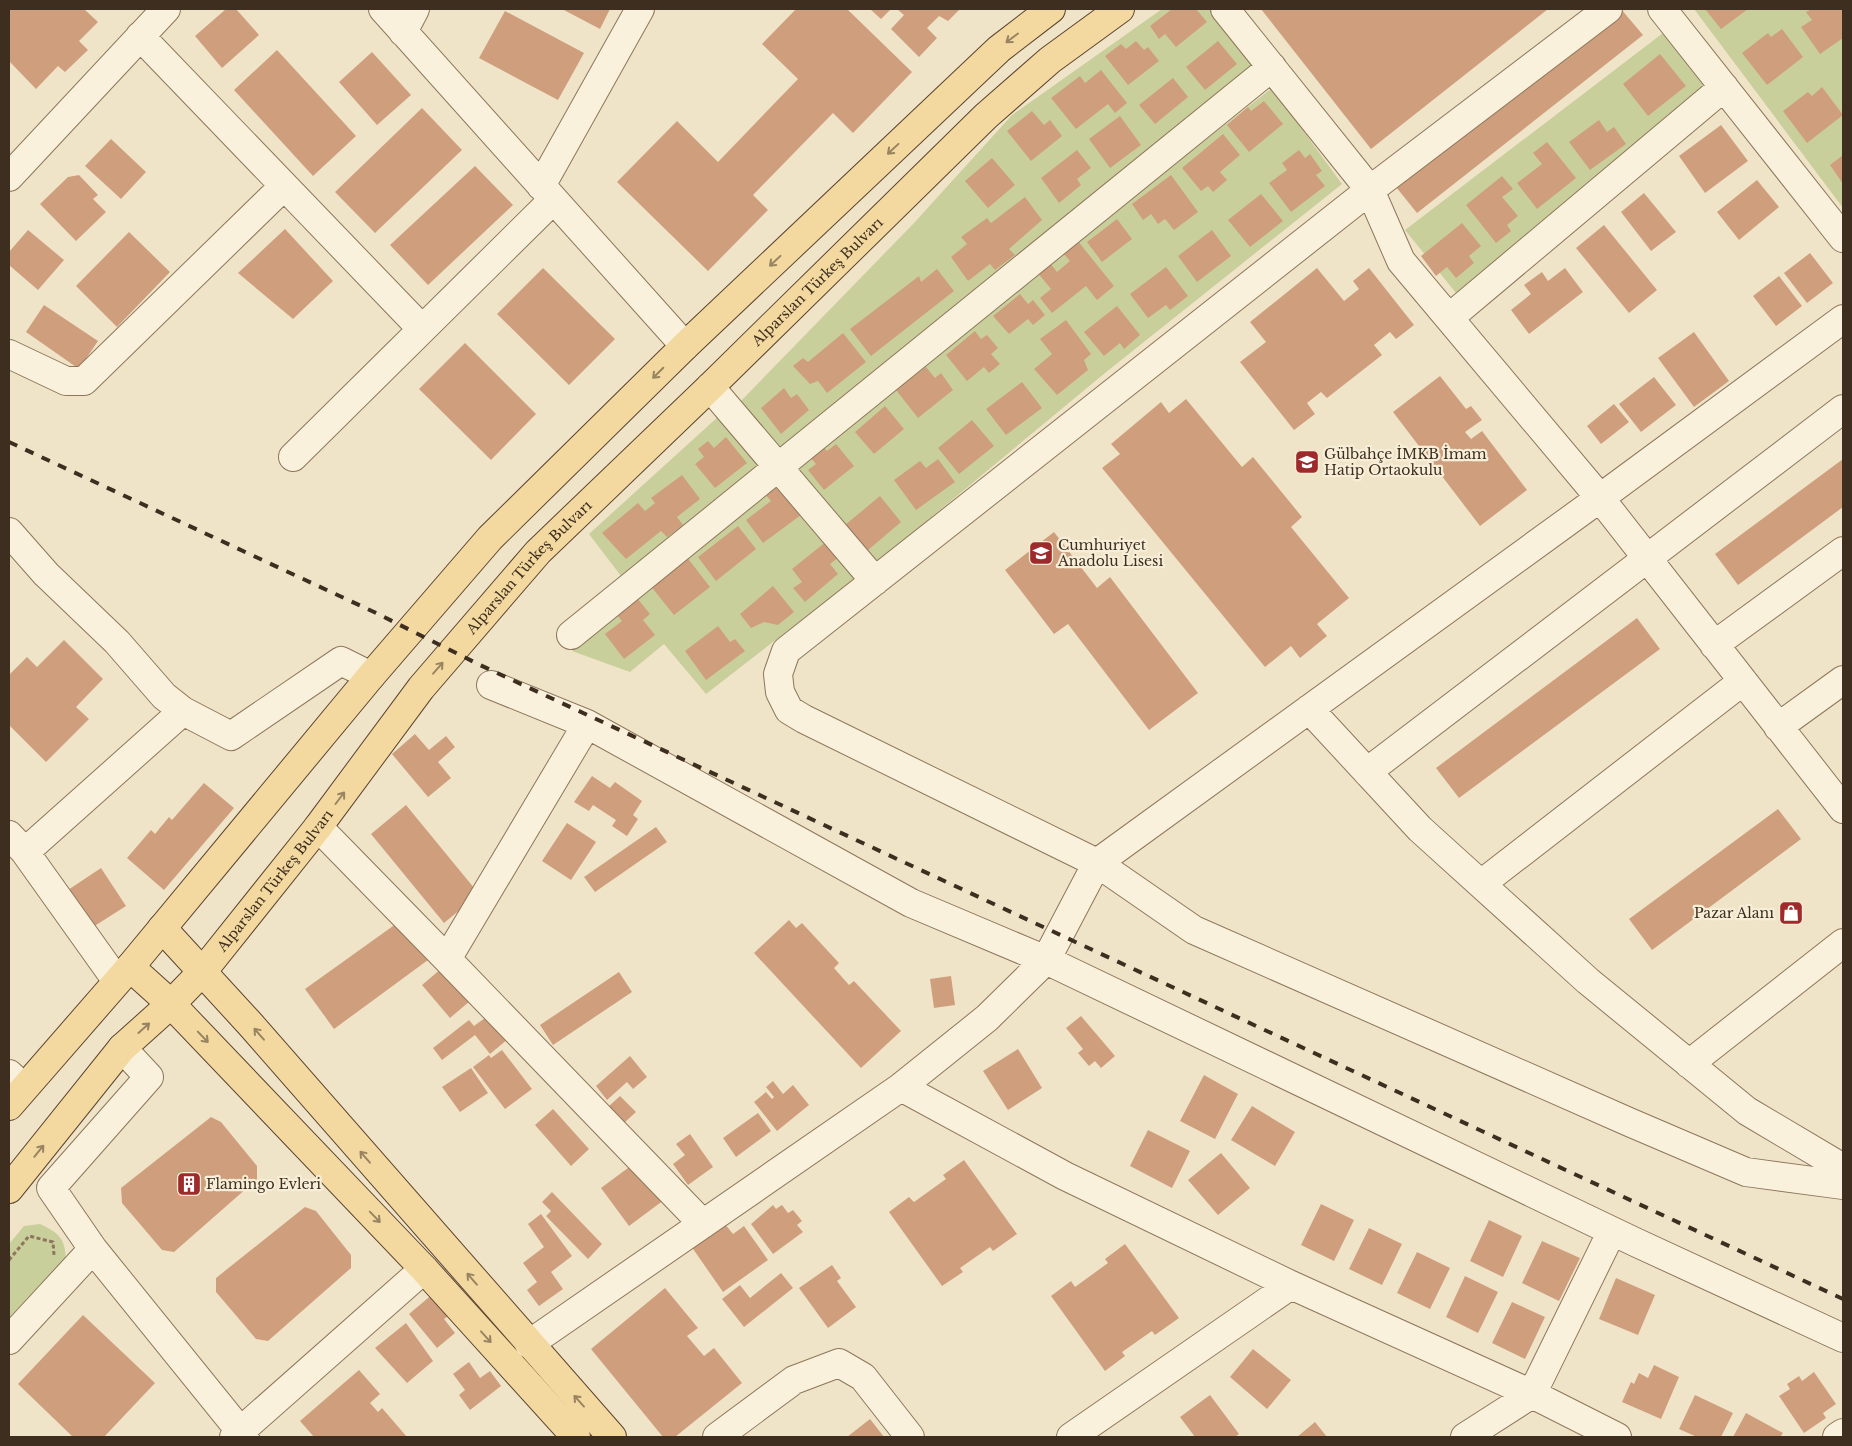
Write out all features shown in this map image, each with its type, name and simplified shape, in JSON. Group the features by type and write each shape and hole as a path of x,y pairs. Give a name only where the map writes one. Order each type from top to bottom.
{"main road":[{"path":"14,1089 123,974 371,676 490,538 685,346 999,49 1051,9"},
{"name":"Alparslan Türkeş Bulvarı","path":"9,1189 122,1048 171,1004 203,971 318,828 422,688 538,552 710,387 986,116 1050,60 1120,9"},
{"path":"162,928 203,971 612,1437"},
{"path":"123,974 171,1004 424,1269 576,1437"}],"street":[{"path":"9,177 166,9"},
{"path":"384,9 409,21 547,193 685,346"},
{"path":"293,457 422,329 547,193 640,9"},
{"path":"1225,9 1370,190 1401,261 1600,498 1843,809"},
{"path":"1608,9 1370,190 786,652 778,674 780,692 789,710 804,720 1097,863 1194,930 1746,1172 1843,1185"},
{"path":"1662,9 1843,238"},
{"path":"1682,9 1843,216"},
{"path":"140,36 422,329"},
{"path":"571,635 1272,67"},
{"path":"1449,318 1724,88"},
{"path":"9,354 66,381 84,381 284,186"},
{"path":"529,1344 901,1087 987,1018 1046,960 1097,863 1843,319"},
{"path":"710,387 875,581"},
{"path":"1367,772 1843,409"},
{"path":"9,532 46,574 117,642 164,696 183,711 230,736 340,661 371,676"},
{"path":"1714,644 1843,551"},
{"path":"1778,726 1843,680"},
{"path":"1481,884 1743,682"},
{"path":"491,684 587,724 911,903 1046,960 1612,1231 1843,1338"},
{"path":"1309,709 1420,829 1588,981 1747,1111 1843,1168"},
{"path":"123,974 17,843 183,711"},
{"path":"446,958 587,724"},
{"path":"318,828 703,1224"},
{"path":"1689,1064 1843,943"},
{"path":"122,1048 149,1077 51,1188 93,1249 240,1435 424,1269"},
{"path":"901,1087 1066,1176 1291,1286 1532,1394 1616,1437"},
{"path":"1465,1437 1532,1394 1612,1231"},
{"path":"9,1340 93,1249"},
{"path":"1071,1437 1291,1286"},
{"path":"717,1437 794,1380 839,1363 863,1377 910,1437"},
{"path":"1837,1437 1843,1433"}],"path":[{"path":"9,1260 29,1236 53,1242 54,1258"}],"green space":[{"path":"1162,9 1212,9 1252,65 781,447 739,403 914,223 1012,115"},
{"path":"1694,9 1843,9 1843,208"},
{"path":"1663,33 1706,88 1456,293 1405,230"},
{"path":"1272,88 1342,184 1105,373 876,563 792,470 980,316"},
{"path":"720,415 760,463 621,576 589,534"},
{"path":"778,474 862,573 706,694 664,644 630,672 572,651 641,589"},
{"path":"40,1224 53,1231 61,1239 64,1244 66,1265 9,1327 9,1244 24,1226"}],"building":[{"path":"9,9 84,9 98,22 79,41 88,50 65,72 58,66 36,89 9,61"},
{"path":"226,9 236,9 259,35 222,68 195,36"},
{"path":"562,9 610,9 600,29"},
{"path":"796,9 847,9 912,72 853,133 833,113 753,195 768,210 708,271 617,182 677,121 718,162 798,79 762,44"},
{"path":"870,9 891,9 881,19"},
{"path":"897,9 960,9 948,21 939,16 927,28 937,38 919,57 891,29 904,15"},
{"path":"1172,9 1196,9 1207,22 1176,47 1165,34 1159,39 1150,26"},
{"path":"1261,9 1548,9 1371,149"},
{"path":"1621,9 1643,35 1417,213 1396,187"},
{"path":"1705,9 1748,9 1721,29"},
{"path":"1812,9 1843,9 1843,38 1820,54 1801,27 1812,20 1806,12"},
{"path":"505,11 584,53 558,100 479,58"},
{"path":"1782,29 1803,57 1767,85 1742,53 1768,33 1771,37"},
{"path":"1136,41 1144,50 1148,47 1159,61 1128,85 1105,56 1121,44 1126,49"},
{"path":"1218,41 1237,64 1205,90 1186,67"},
{"path":"277,50 356,136 313,176 234,90"},
{"path":"372,52 411,95 377,125 339,82"},
{"path":"1660,54 1686,86 1648,116 1623,84"},
{"path":"1101,70 1127,103 1115,113 1108,104 1076,129 1051,98 1080,76 1085,83"},
{"path":"1173,78 1188,97 1155,124 1139,105"},
{"path":"1822,87 1843,115 1807,143 1783,111 1808,92 1812,96"},
{"path":"1264,101 1283,124 1249,152 1227,125 1248,107 1251,111"},
{"path":"422,108 462,150 375,233 335,192"},
{"path":"1032,111 1044,125 1050,120 1062,136 1031,161 1007,131"},
{"path":"1120,116 1141,145 1110,168 1089,139"},
{"path":"1599,120 1607,132 1614,127 1626,144 1590,170 1569,142"},
{"path":"1721,125 1748,161 1705,193 1679,156"},
{"path":"1223,134 1240,155 1220,172 1227,180 1213,192 1208,186 1201,191 1182,168"},
{"path":"111,139 146,172 121,199 85,166"},
{"path":"1547,142 1576,178 1537,209 1517,183 1542,164 1533,153"},
{"path":"1077,150 1091,168 1077,179 1081,185 1059,203 1041,178"},
{"path":"1299,150 1305,158 1310,154 1322,171 1316,175 1325,186 1291,212 1269,183 1287,170 1282,163"},
{"path":"1843,155 1843,184 1830,165"},
{"path":"992,158 1015,185 988,208 965,181"},
{"path":"475,166 513,205 428,285 390,245"},
{"path":"79,175 98,195 93,199 106,212 76,241 40,204 68,177"},
{"path":"1171,175 1198,212 1174,230 1165,219 1158,224 1151,214 1143,220 1132,204"},
{"path":"1502,176 1513,189 1502,197 1518,216 1507,225 1511,231 1496,243 1466,205"},
{"path":"1757,180 1779,207 1739,240 1717,212"},
{"path":"1644,193 1676,232 1651,251 1621,212"},
{"path":"1261,194 1283,221 1250,247 1228,220"},
{"path":"1025,197 1042,220 1009,249 1015,255 995,270 990,264 968,281 951,257 967,244 961,237 987,218 991,223"},
{"path":"1117,219 1132,239 1102,262 1087,242"},
{"path":"1462,223 1481,246 1469,256 1474,263 1456,278 1447,267 1436,276 1421,256"},
{"path":"1604,225 1657,290 1629,313 1576,248"},
{"path":"285,229 333,281 293,319 238,273"},
{"path":"28,230 64,260 38,290 9,265 9,252"},
{"path":"1212,230 1231,256 1197,282 1178,256"},
{"path":"129,232 170,272 117,327 76,286"},
{"path":"1077,240 1114,286 1097,300 1086,286 1052,313 1040,298 1051,289 1037,272 1050,263 1057,272 1070,261 1062,252"},
{"path":"1810,253 1833,283 1807,303 1784,273"},
{"path":"1166,267 1188,296 1170,310 1166,305 1148,318 1130,294"},
{"path":"543,268 615,339 569,385 497,314"},
{"path":"1317,268 1344,301 1359,289 1353,281 1369,268 1414,325 1396,339 1390,332 1374,345 1382,355 1327,398 1321,392 1307,403 1315,414 1294,430 1240,362 1266,342 1250,322"},
{"path":"1565,268 1583,292 1529,334 1511,310 1531,294 1524,285 1542,272 1548,281"},
{"path":"937,269 954,291 871,356 850,329 919,276 921,282"},
{"path":"1779,276 1802,306 1776,326 1753,296"},
{"path":"1020,294 1028,304 1033,300 1045,315 1033,325 1028,319 1009,334 993,316"},
{"path":"44,305 98,341 79,369 26,332"},
{"path":"1117,306 1140,335 1124,349 1120,343 1104,356 1084,332"},
{"path":"1066,320 1091,354 1084,360 1088,370 1057,395 1034,369 1052,354 1040,339"},
{"path":"975,331 981,339 987,335 998,348 991,354 1000,364 989,373 984,367 967,381 946,355"},
{"path":"1694,332 1729,381 1694,407 1658,358"},
{"path":"843,333 866,362 827,393 818,381 810,384 793,366 803,358 808,362"},
{"path":"465,343 536,414 491,460 419,389"},
{"path":"926,367 935,378 941,373 953,390 918,418 896,390"},
{"path":"1440,376 1466,409 1471,406 1482,420 1465,432 1471,439 1482,431 1527,490 1480,526 1393,412"},
{"path":"1654,377 1676,405 1641,432 1619,404"},
{"path":"1022,382 1042,408 1006,435 986,409"},
{"path":"784,388 791,398 797,394 809,410 781,434 761,408"},
{"path":"1186,399 1242,467 1253,457 1302,517 1291,527 1349,598 1317,624 1327,636 1300,658 1291,646 1265,667 1102,468 1120,454 1111,444 1161,402 1169,413"},
{"path":"1614,404 1629,422 1601,444 1587,426"},
{"path":"885,406 904,429 874,454 855,432"},
{"path":"972,420 994,446 959,474 938,448"},
{"path":"726,437 747,463 715,488 695,464 704,457 698,449 708,441 714,448"},
{"path":"836,444 854,466 824,490 808,470 816,464 810,457 823,446 827,451"},
{"path":"938,459 955,482 916,510 894,480 920,461 926,468"},
{"path":"1843,459 1843,507 1738,585 1715,554"},
{"path":"682,475 700,499 677,517 683,525 667,537 661,531 626,559 602,533 638,503 645,511 655,503 651,498"},
{"path":"777,480 805,512 763,543 746,520 771,501 763,492"},
{"path":"880,496 901,522 867,551 845,525"},
{"path":"738,526 756,549 716,581 698,557"},
{"path":"1054,532 1097,588 1110,577 1198,693 1149,730 1068,624 1054,634 1005,570"},
{"path":"827,541 839,557 830,564 838,574 805,602 793,588 802,582 792,569"},
{"path":"686,556 710,587 674,615 649,584"},
{"path":"773,586 794,612 778,625 764,622 751,628 740,614"},
{"path":"637,598 650,614 643,620 655,635 624,659 605,634 622,621 616,614"},
{"path":"1637,618 1660,649 1459,798 1436,768"},
{"path":"718,626 730,642 735,639 745,651 706,680 685,651"},
{"path":"64,640 103,679 76,707 89,719 46,762 9,725 9,675 27,657 37,667"},
{"path":"415,734 429,750 446,736 455,747 438,762 451,778 428,797 392,754"},
{"path":"592,776 610,788 615,782 642,801 633,815 638,819 627,836 612,826 616,820 593,805 589,811 574,802"},
{"path":"204,783 234,808 164,890 127,858 151,830 155,834 169,817 172,820"},
{"path":"406,805 479,894 444,923 371,834"},
{"path":"1778,809 1801,839 1652,950 1629,919"},
{"path":"567,823 596,842 571,880 542,861"},
{"path":"656,827 667,842 595,892 584,877"},
{"path":"101,868 126,906 93,927 68,890"},
{"path":"789,920 796,928 802,923 839,963 834,968 849,985 854,981 901,1031 861,1068 754,953"},
{"path":"400,921 428,960 334,1029 305,989"},
{"path":"442,968 470,1001 450,1018 422,985"},
{"path":"619,972 632,992 553,1045 540,1025"},
{"path":"951,976 955,1005 934,1008 930,979"},
{"path":"489,1015 508,1039 490,1054 475,1035 442,1060 433,1048 469,1020 474,1026"},
{"path":"1081,1016 1115,1056 1101,1068 1095,1061 1089,1066 1078,1053 1083,1049 1066,1028"},
{"path":"1018,1049 1042,1088 1008,1110 983,1071"},
{"path":"502,1050 532,1089 505,1109 473,1067 489,1055 491,1058"},
{"path":"630,1056 647,1077 633,1089 627,1082 607,1100 596,1086"},
{"path":"471,1068 488,1093 460,1112 442,1087"},
{"path":"1204,1075 1238,1094 1215,1139 1180,1121"},
{"path":"773,1081 783,1094 793,1085 809,1105 777,1131 754,1102 766,1092 772,1099 774,1097 766,1087"},
{"path":"620,1096 636,1112 624,1123 608,1107"},
{"path":"1252,1106 1295,1132 1275,1166 1231,1140"},
{"path":"553,1109 589,1149 571,1166 535,1125"},
{"path":"758,1113 771,1131 736,1157 723,1138"},
{"name":"Flamingo Evleri","path":"211,1117 221,1122 257,1166 257,1179 174,1252 162,1250 122,1203 121,1188"},
{"path":"1148,1130 1190,1151 1172,1188 1130,1166"},
{"path":"690,1134 713,1167 688,1185 673,1164 685,1155 676,1144"},
{"path":"1221,1153 1250,1188 1218,1215 1188,1180"},
{"path":"964,1160 1017,1234 993,1251 990,1247 960,1268 963,1272 942,1286 889,1212 909,1197 914,1202 946,1179 943,1175"},
{"path":"636,1162 664,1200 629,1226 601,1188"},
{"path":"552,1192 602,1244 588,1259 546,1216 551,1211 542,1202"},
{"path":"1321,1204 1354,1220 1334,1261 1301,1245"},
{"path":"773,1205 776,1209 782,1205 788,1213 793,1210 802,1221 797,1225 803,1232 773,1254 751,1224"},
{"path":"305,1207 316,1211 351,1255 351,1268 268,1341 256,1339 216,1292 216,1278"},
{"path":"541,1214 572,1256 551,1272 563,1289 539,1306 527,1290 537,1282 523,1263 544,1247 528,1224"},
{"path":"1489,1220 1522,1236 1503,1277 1470,1261"},
{"path":"724,1223 733,1234 744,1226 768,1260 723,1292 691,1246"},
{"path":"1369,1228 1402,1244 1382,1285 1349,1269"},
{"path":"1542,1241 1580,1258 1559,1301 1522,1283"},
{"path":"1125,1244 1179,1318 1155,1335 1152,1331 1122,1352 1125,1356 1105,1371 1051,1296 1071,1281 1075,1287 1108,1263 1105,1259"},
{"path":"1417,1252 1450,1268 1430,1309 1397,1293"},
{"path":"832,1265 841,1278 837,1281 856,1307 828,1328 799,1288"},
{"path":"781,1273 793,1288 744,1327 722,1299 740,1285 750,1298"},
{"path":"1465,1276 1498,1292 1478,1333 1446,1317"},
{"path":"1616,1278 1655,1295 1638,1335 1599,1319"},
{"path":"665,1288 698,1328 687,1336 704,1356 714,1348 742,1383 675,1437 663,1437 591,1349"},
{"path":"434,1293 451,1314 444,1319 455,1333 437,1348 409,1314"},
{"path":"1512,1302 1545,1317 1525,1359 1492,1343"},
{"path":"83,1315 155,1383 104,1437 73,1437 18,1384"},
{"path":"406,1323 433,1361 407,1383 375,1348"},
{"path":"1253,1349 1291,1380 1267,1409 1230,1377"},
{"path":"469,1362 480,1378 490,1371 501,1386 470,1410 459,1395 465,1390 453,1374"},
{"path":"1654,1365 1679,1377 1661,1419 1622,1402 1631,1382 1634,1384 1639,1373 1648,1378"},
{"path":"359,1370 380,1394 370,1403 378,1412 382,1408 407,1437 314,1437 300,1421"},
{"path":"1814,1372 1836,1404 1823,1413 1826,1418 1804,1433 1779,1396 1790,1389 1787,1384 1799,1376 1802,1381"},
{"path":"1210,1395 1239,1434 1235,1437 1195,1437 1180,1417"},
{"path":"1695,1395 1733,1413 1721,1437 1697,1437 1679,1429"},
{"path":"1746,1413 1783,1433 1780,1437 1733,1437"},
{"path":"870,1419 884,1437 847,1437"},
{"path":"1315,1422 1327,1437 1297,1437"}],"railway":[{"path":"9,442 374,612 480,665 1843,1299"}],"place":[{"name":"Gülbahçe İMKB İmam Hatip Ortaokulu","path":"1307,462"},
{"name":"Cumhuriyet Anadolu Lisesi","path":"1041,553"},
{"name":"Pazar Alanı","path":"1791,913"},
{"name":"Flamingo Evleri","path":"189,1184"}]}
